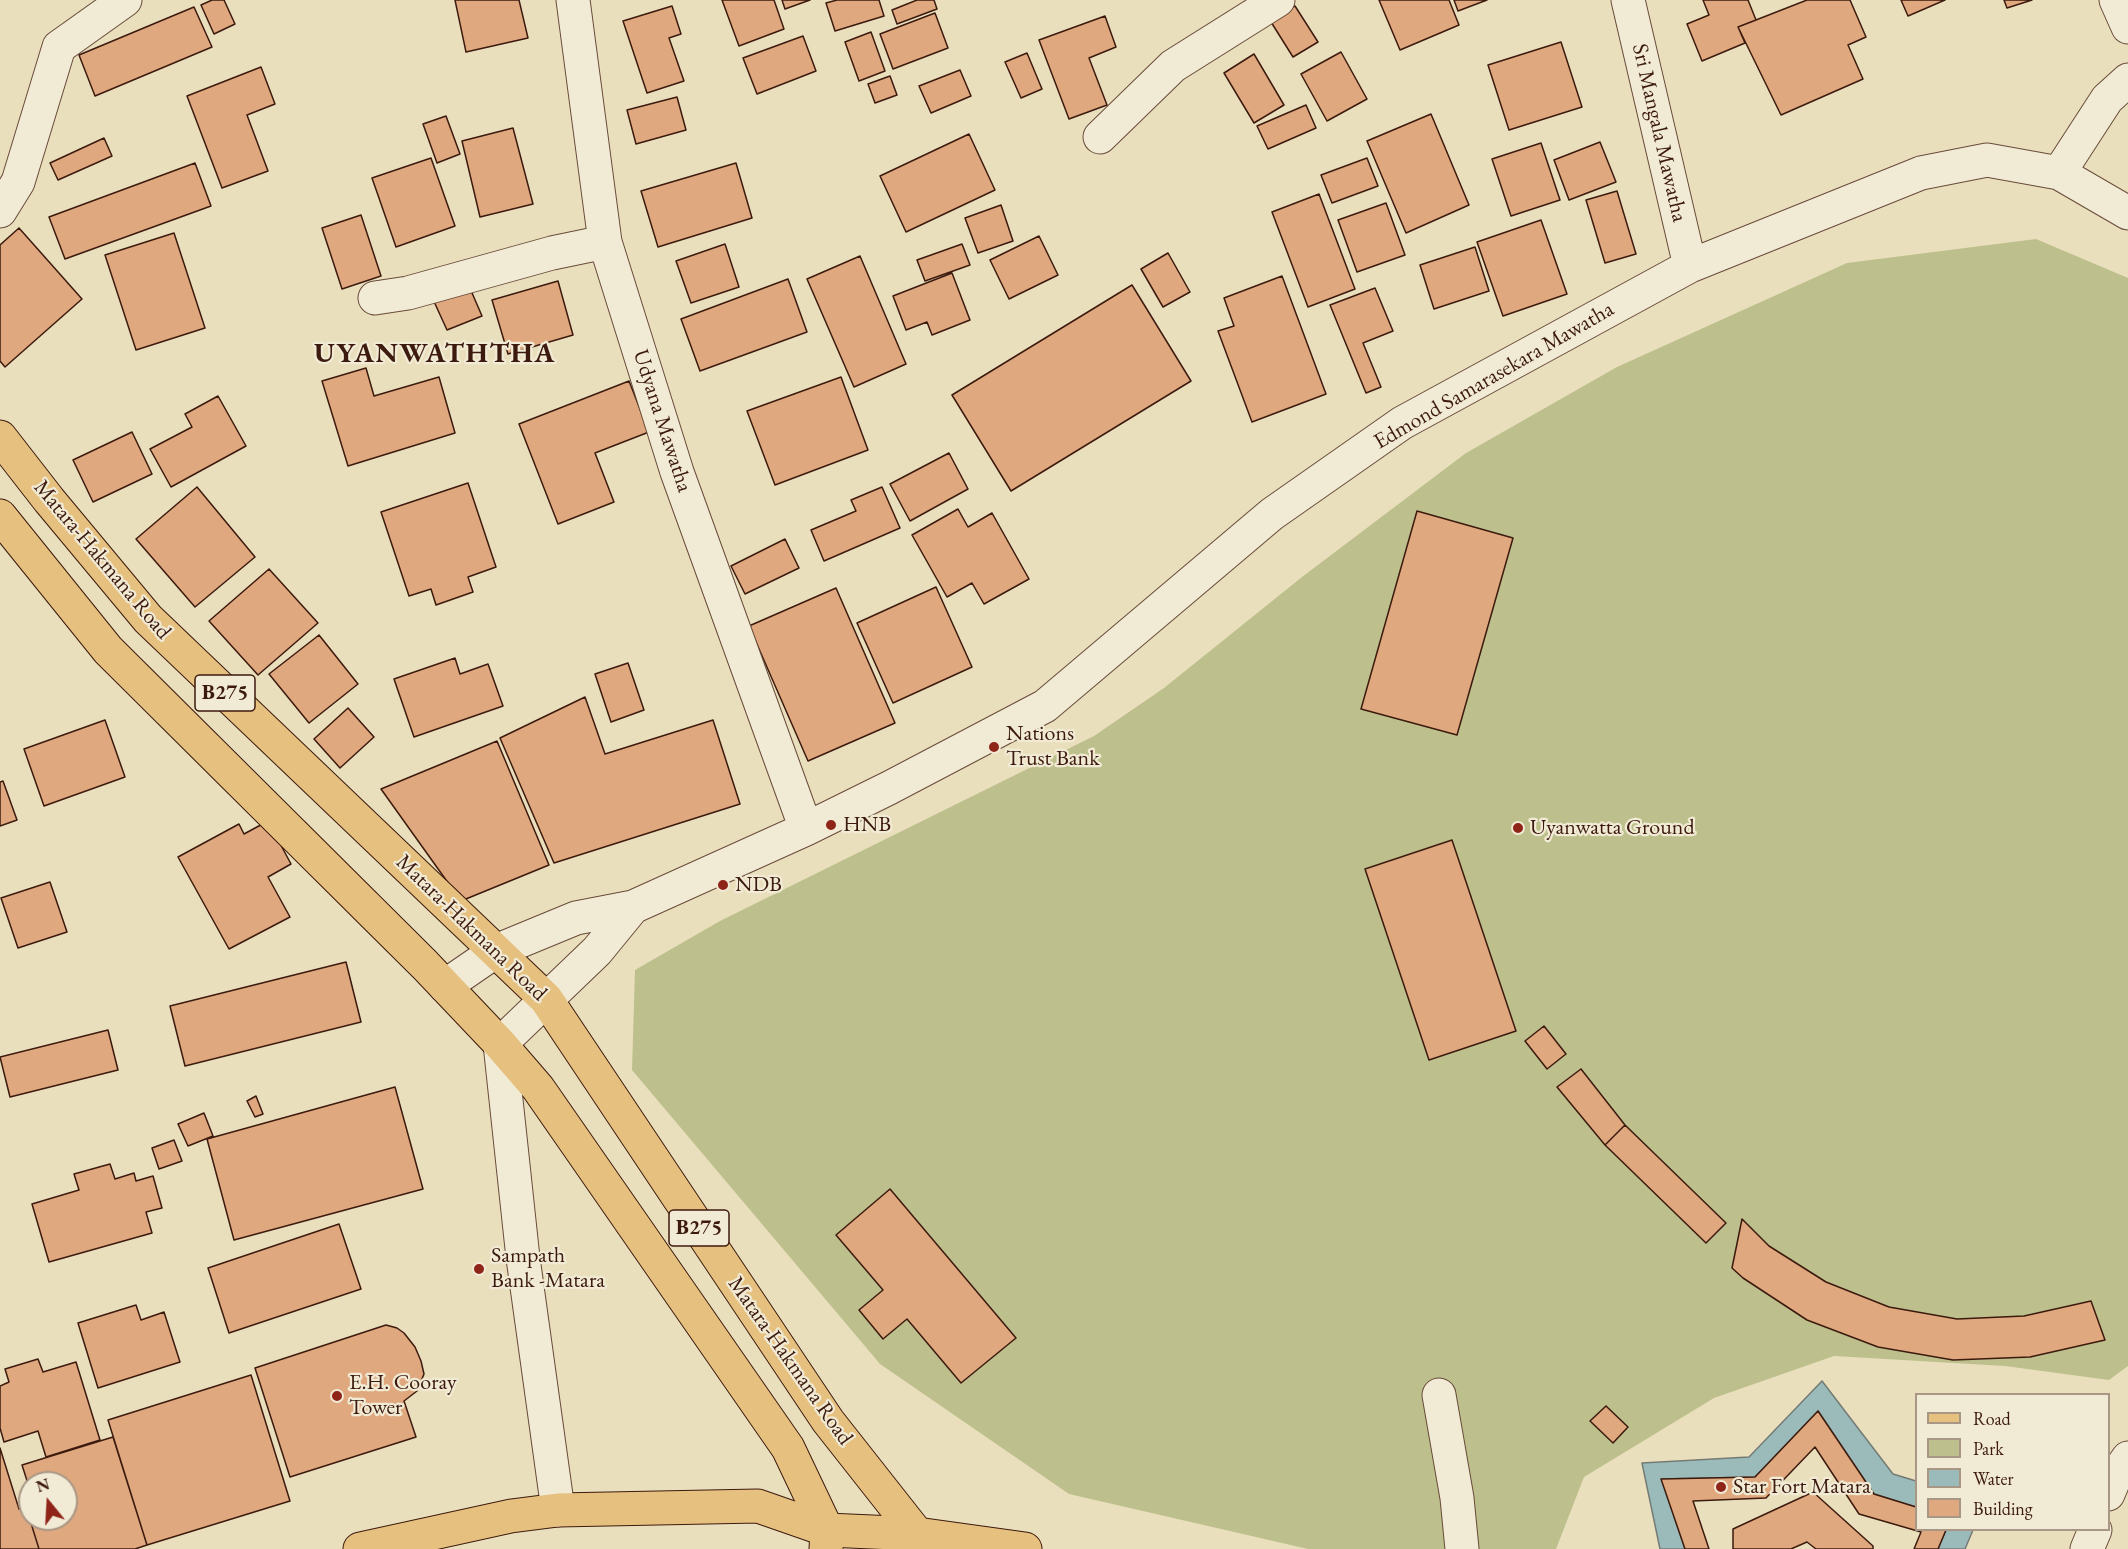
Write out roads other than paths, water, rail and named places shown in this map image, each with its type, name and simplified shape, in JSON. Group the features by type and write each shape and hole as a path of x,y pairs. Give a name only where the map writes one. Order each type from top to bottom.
{"main road":[{"name":"Matara-Hakmana Road","path":"0,436 49,500 147,619 546,999 828,1421 919,1542"},
{"name":"B275","path":"0,516 108,650 445,986 538,1088 788,1448 826,1540"},
{"path":"360,1549 511,1516 558,1510 758,1506 826,1540 919,1542 1025,1549"}],"street":[{"path":"0,211 18,182 59,47 125,0"},
{"name":"Udyana Mawatha","path":"573,0 605,242 677,472 806,829"},
{"path":"1100,137 1173,66 1278,0"},
{"name":"Sri Mangala Mawatha","path":"1628,0 1690,266"},
{"path":"2116,0 2128,27"},
{"path":"2059,173 2107,99 2128,80"},
{"name":"Edmond Samarasekara Mawatha","path":"445,986 496,951 576,918 633,908 806,829 1045,706 1272,514 1402,423 1690,266 1921,173 1987,160 2059,173 2128,213"},
{"path":"375,298 408,293 552,253 605,242"},
{"name":"Edmond Samarasekara Mawatha","path":"500,1044 597,951 633,908"},
{"path":"500,1044 523,1258 558,1510"},
{"path":"1439,1395 1457,1498 1461,1549"},
{"path":"2110,1491 2116,1475 2128,1458"},
{"path":"2087,1549 2095,1531"}],"water":[{"path":"1822,1381 1893,1474 1915,1481 1915,1507 1874,1494 1818,1411 1755,1477 1662,1479 1685,1549 1660,1549 1642,1463 1749,1457"},
{"path":"1946,1531 1973,1531 1965,1549 1938,1549"}],"place":[{"name":"Nations Trust Bank","path":"994,747"},
{"name":"HNB","path":"831,825"},
{"name":"Uyanwatta Ground","path":"1518,828"},
{"name":"NDB","path":"723,885"},
{"name":"Sampath Bank -Matara","path":"479,1269"},
{"name":"E.H. Cooray Tower","path":"337,1396"},
{"name":"Star Fort Matara","path":"1721,1487"}],"district":[{"name":"UYANWATHTHA","path":"435,354"}]}
